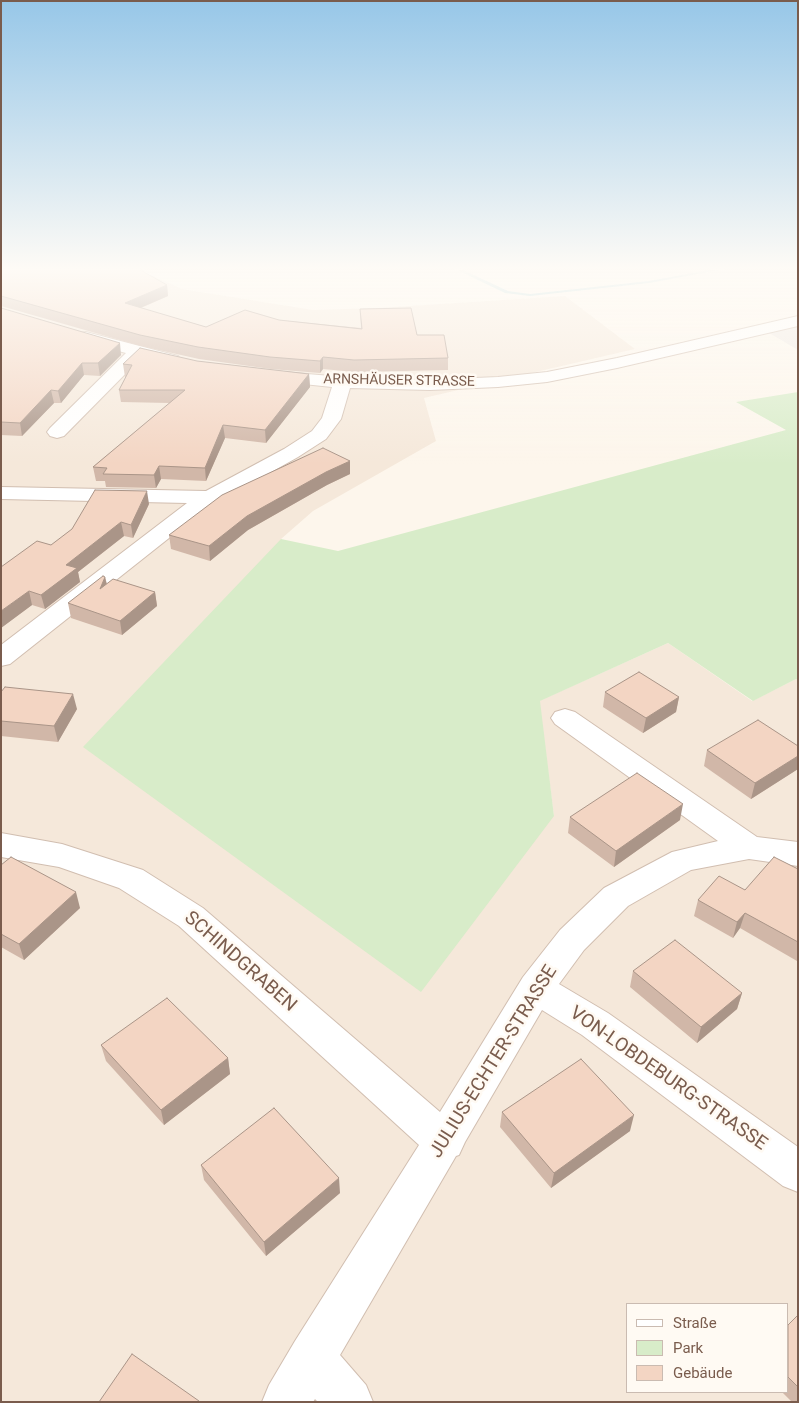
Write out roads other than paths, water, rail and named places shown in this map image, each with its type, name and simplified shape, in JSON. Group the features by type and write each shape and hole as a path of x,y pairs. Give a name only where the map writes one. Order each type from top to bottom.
{"street":[{"path":"74,333 137,352 191,364"},
{"name":"ARNSHÄUSER STRASSE","path":"253,373 343,382 430,385 498,382 547,377 617,364 745,333"},
{"path":"57,432 137,352"},
{"path":"1,658 180,518 210,497 291,453 319,435 331,419 343,382"},
{"path":"1,493 210,497"},
{"path":"565,718 749,847"},
{"name":"SCHINDGRABEN","path":"1,845 62,856 131,879 191,917 445,1142"},
{"name":"JULIUS-ECHTER-STRASSE","path":"286,1402 445,1142 536,988 572,940 616,897 682,860 749,847 798,854"},
{"name":"VON-LOBDEBURG-STRASSE","path":"536,988 595,1024 798,1172"},
{"path":"312,1358 349,1402"}]}
